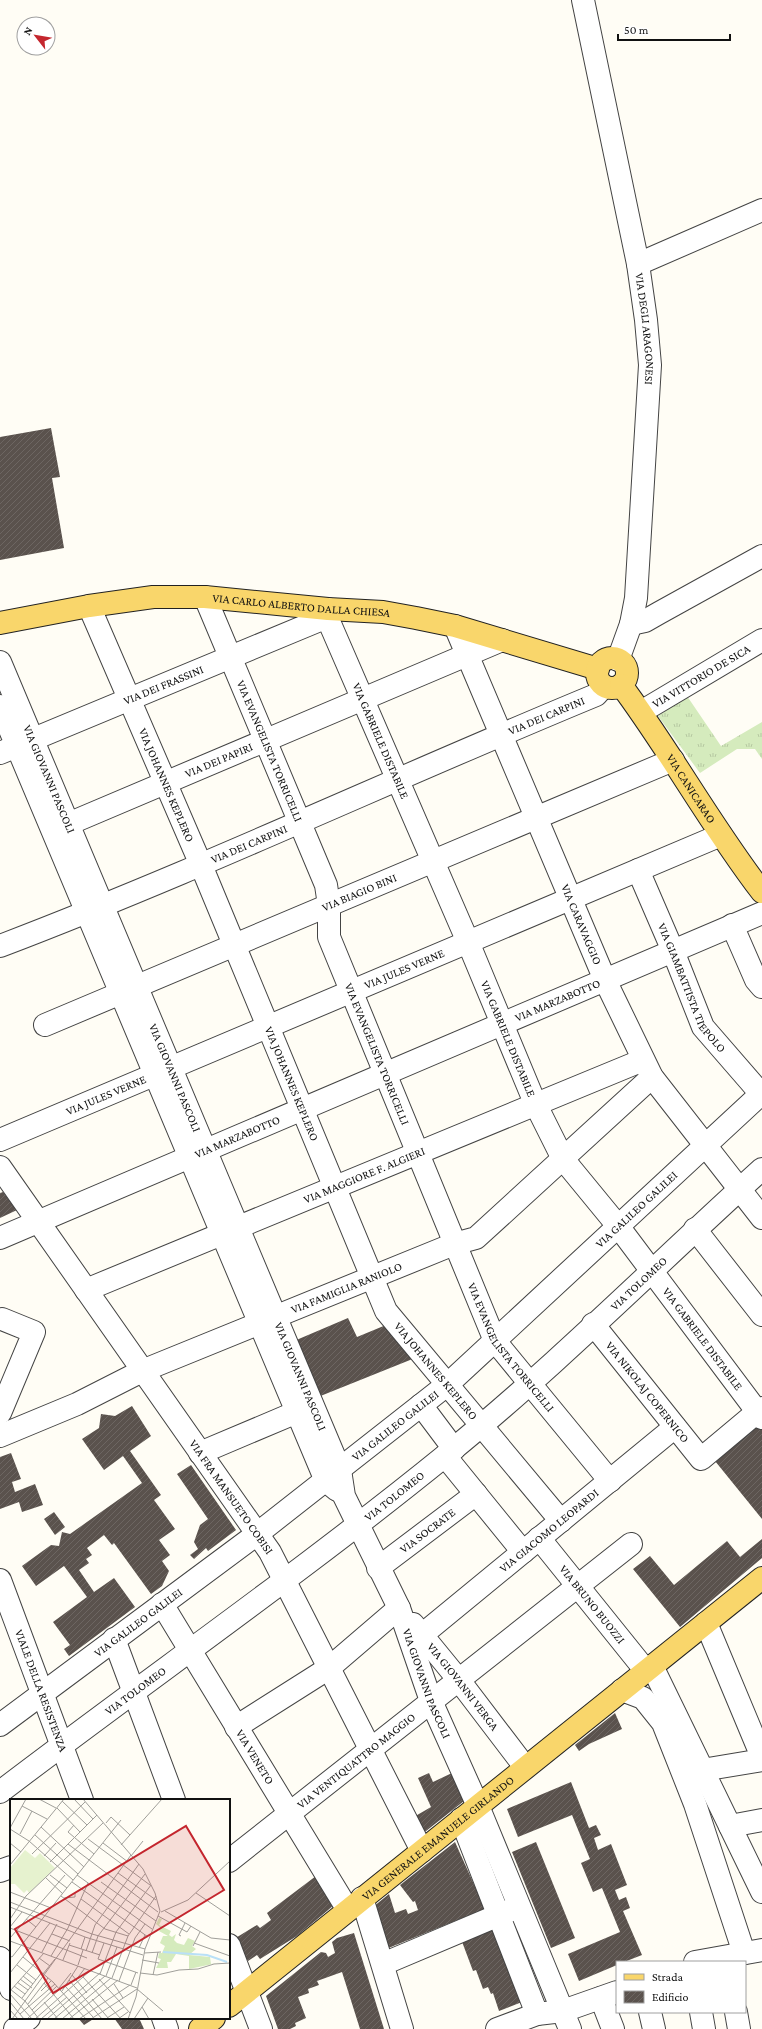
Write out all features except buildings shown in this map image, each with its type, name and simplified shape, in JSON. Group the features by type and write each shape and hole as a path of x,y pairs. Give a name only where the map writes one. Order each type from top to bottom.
{"main road":[{"name":"VIA CARLO ALBERTO DALLA CHIESA","path":"0,623 89,606 152,597 205,597 328,613 383,612 455,626 502,640 608,680"},
{"path":"608,680 606,660 618,660"},
{"name":"VIA CANICARAO","path":"608,680 641,712 721,835 762,892"},
{"name":"VIA GENERALE EMANUELE GIRLANDO","path":"230,2005 649,1668 761,1582"},
{"path":"200,2029 213,2019"}],"street":[{"name":"VIA DEGLI ARAGONESI","path":"583,0 638,264 646,320 650,365 636,598 632,624 618,660"},
{"path":"638,264 762,210"},
{"path":"632,624 645,621 762,556"},
{"name":"VIA EVANGELISTA TORRICELLI","path":"205,597 326,885 329,905 329,937 495,1341 610,1481"},
{"name":"VIA JOHANNES KEPLERO","path":"89,606 201,865 267,1028 386,1311 561,1521"},
{"name":"VIA DEI FRASSINI","path":"16,746 230,657 328,613"},
{"name":"VIA GABRIELE DISTABILE","path":"328,613 363,699 468,942 535,1103 563,1159 618,1226 760,1413"},
{"name":"VIA CARAVAGGIO","path":"455,626 605,980 647,1068 739,1190 762,1218"},
{"name":"VIA DEI PAPIRI","path":"60,827 502,640"},
{"name":"VIA VITTORIO DE SICA","path":"641,712 762,640"},
{"name":"VIA GIOVANNI PASCOLI","path":"0,662 4,697 16,746 60,827 333,1476"},
{"name":"VIA DEI CARPINI","path":"0,946 95,910 596,694 608,680"},
{"name":"VIA BIAGIO BINI","path":"45,1025 672,760"},
{"name":"VIA JULES VERNE","path":"0,1140 721,835"},
{"name":"VIA GIAMBATTISTA TIEPOLO","path":"638,870 673,951 703,1027 762,1094"},
{"name":"VIA MARZABOTTO","path":"0,1238 762,913"},
{"path":"732,925 756,980 762,986"},
{"name":"VIA MAGGIORE F. ALGIERI","path":"86,1290 535,1103 647,1068"},
{"name":"VIA FAMIGLIA RANIOLO","path":"0,1436 77,1404 142,1371 267,1319 454,1244 476,1238 563,1159 647,1068"},
{"name":"VIA GALILEO GALILEI","path":"0,1725 257,1534 333,1476 448,1384 762,1094"},
{"name":"VIA FRA MANSUETO COBISI","path":"0,1167 270,1552 422,1851"},
{"name":"VIA TOLOMEO","path":"0,1792 61,1745 358,1525 450,1452 530,1383 762,1169"},
{"path":"696,1229 762,1315"},
{"path":"0,1413 34,1332 2,1319"},
{"name":"VIA GIOVANNI PASCOLI","path":"267,1319 297,1412 344,1496 378,1568 399,1608 470,1812"},
{"name":"VIA NIKOLAJ COPERNICO","path":"594,1324 701,1459 760,1413"},
{"path":"422,1405 476,1494 523,1552"},
{"path":"200,1453 297,1412"},
{"name":"VIA GIACOMO LEOPARDI","path":"418,1663 428,1641 523,1552 675,1427"},
{"name":"VIA SOCRATE","path":"378,1568 476,1494"},
{"name":"VIA BRUNO BUOZZI","path":"540,1538 578,1586 649,1668 708,1769 735,1825 761,1887"},
{"name":"VIA VENTIQUATTRO MAGGIO","path":"230,1860 631,1544"},
{"name":"VIALE DELLA RESISTENZA","path":"0,1580 5,1610 42,1693 82,1799"},
{"name":"VIA VENETO","path":"162,1604 289,1813 355,1904 383,1964 402,2029"},
{"path":"236,1727 330,1668 399,1608"},
{"name":"VIA GIOVANNI VERGA","path":"399,1608 428,1641 525,1767"},
{"path":"706,1623 762,1759 708,1769"},
{"path":"114,1639 174,1799"},
{"path":"622,1690 643,1698 663,1723 695,1804 739,1955 702,1961"},
{"path":"470,1812 520,1906 566,2020"},
{"path":"470,1812 494,1917 527,2021"},
{"path":"735,1825 762,1820"},
{"path":"0,1871 10,1867"},
{"path":"383,1964 520,1906"},
{"path":"230,1948 261,2029"},
{"path":"0,1958 10,1986"},
{"path":"497,2029 527,2021 566,2020 609,1995 613,2029"},
{"path":"650,2013 654,2029"},
{"path":"701,2013 704,2029"},
{"path":"736,2013 739,2029"},
{"path":"163,2019 167,2029"}],"green space":[{"path":"687,696 721,746 762,722 762,759 755,749 737,749 700,773 658,716"}]}
